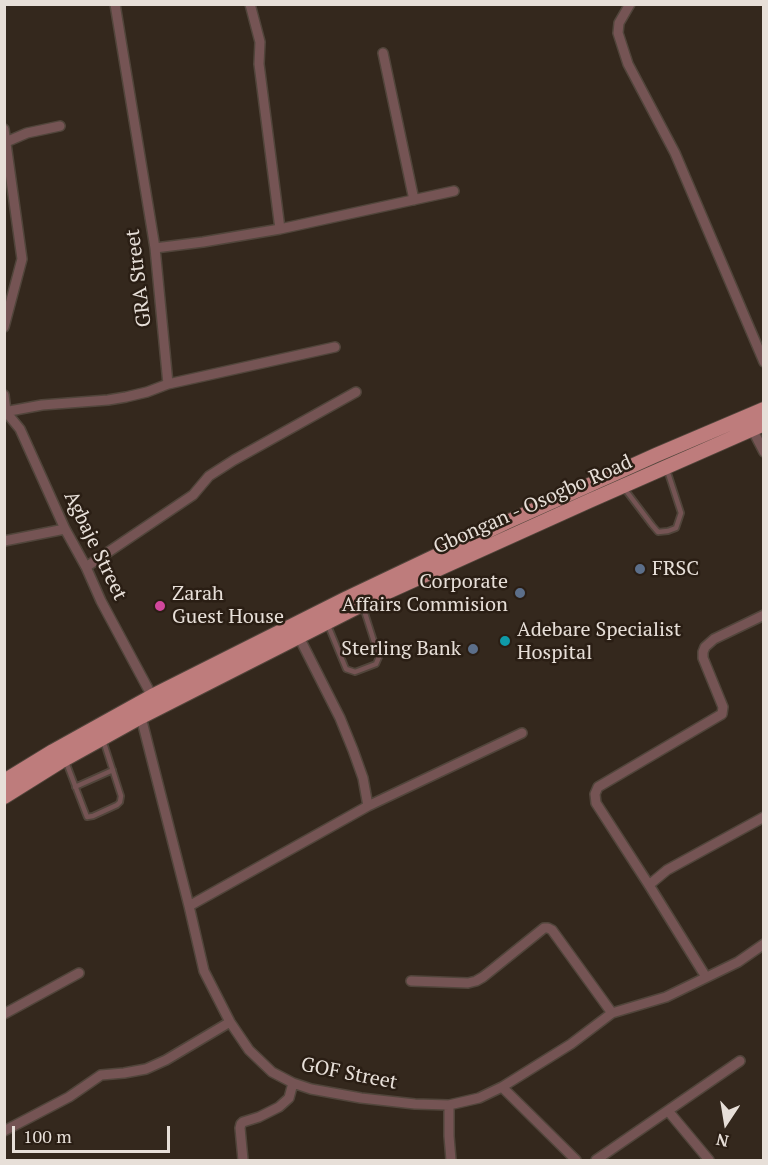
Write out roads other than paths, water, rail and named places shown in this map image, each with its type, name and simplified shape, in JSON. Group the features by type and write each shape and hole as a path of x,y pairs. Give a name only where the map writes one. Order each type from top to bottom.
{"main road":[{"name":"Gbongan - Osogbo Road","path":"4,781 152,696 347,598 507,522 764,409"},
{"name":"Gbongan - Osogbo Road","path":"4,797 141,717 362,605 758,427"}],"street":[{"name":"GRA Street","path":"115,4 155,248 168,384"},
{"path":"250,4 260,42 259,64 280,229"},
{"path":"630,4 619,23 618,33 628,64 675,153 764,362"},
{"path":"383,53 414,200"},
{"path":"6,142 27,133 60,126"},
{"path":"4,129 22,259 4,327"},
{"path":"155,248 280,229 454,191"},
{"path":"4,395 5,412 42,405 108,400 147,392 168,384 335,347"},
{"path":"86,567 193,495 209,476 356,392"},
{"name":"Agbaje Street","path":"5,412 20,429 65,529 152,696"},
{"path":"758,427 764,452"},
{"path":"4,541 65,529"},
{"path":"706,977 596,803 596,791 598,787 722,714 723,707 703,658 705,647 714,639 764,615"},
{"path":"299,637 340,718 363,778 368,806"},
{"name":"GOF Street","path":"141,717 204,970 230,1022 249,1050 272,1072 293,1083 311,1089 361,1098 415,1104 449,1106 479,1098 502,1087 571,1044 612,1013 666,997 738,962 764,944"},
{"path":"189,906 368,806 522,734"},
{"path":"649,885 668,870 764,817"},
{"path":"411,981 468,983 476,981 544,928 548,928 552,930 612,1013"},
{"path":"4,1014 79,973"},
{"path":"4,1131 69,1097 101,1075 146,1069 166,1060 230,1022"},
{"path":"596,1161 740,1061"},
{"path":"243,1161 241,1124 279,1107 289,1098 293,1083"},
{"path":"502,1087 576,1161"},
{"path":"449,1106 451,1161"},
{"path":"669,1112 709,1161"}],"lane":[{"path":"623,486 658,532 676,528 681,513 666,467"},
{"path":"327,623 346,669 355,672 376,664 379,657 362,605"},
{"path":"65,760 87,817 120,802 121,796 102,739"},
{"path":"75,787 112,770"}],"place":[{"name":"FRSC","path":"640,569"},
{"name":"Corporate Affairs Commision","path":"520,593"},
{"name":"Zarah Guest House","path":"160,606"},
{"name":"Adebare Specialist Hospital","path":"505,641"},
{"name":"Sterling Bank","path":"473,649"}]}
